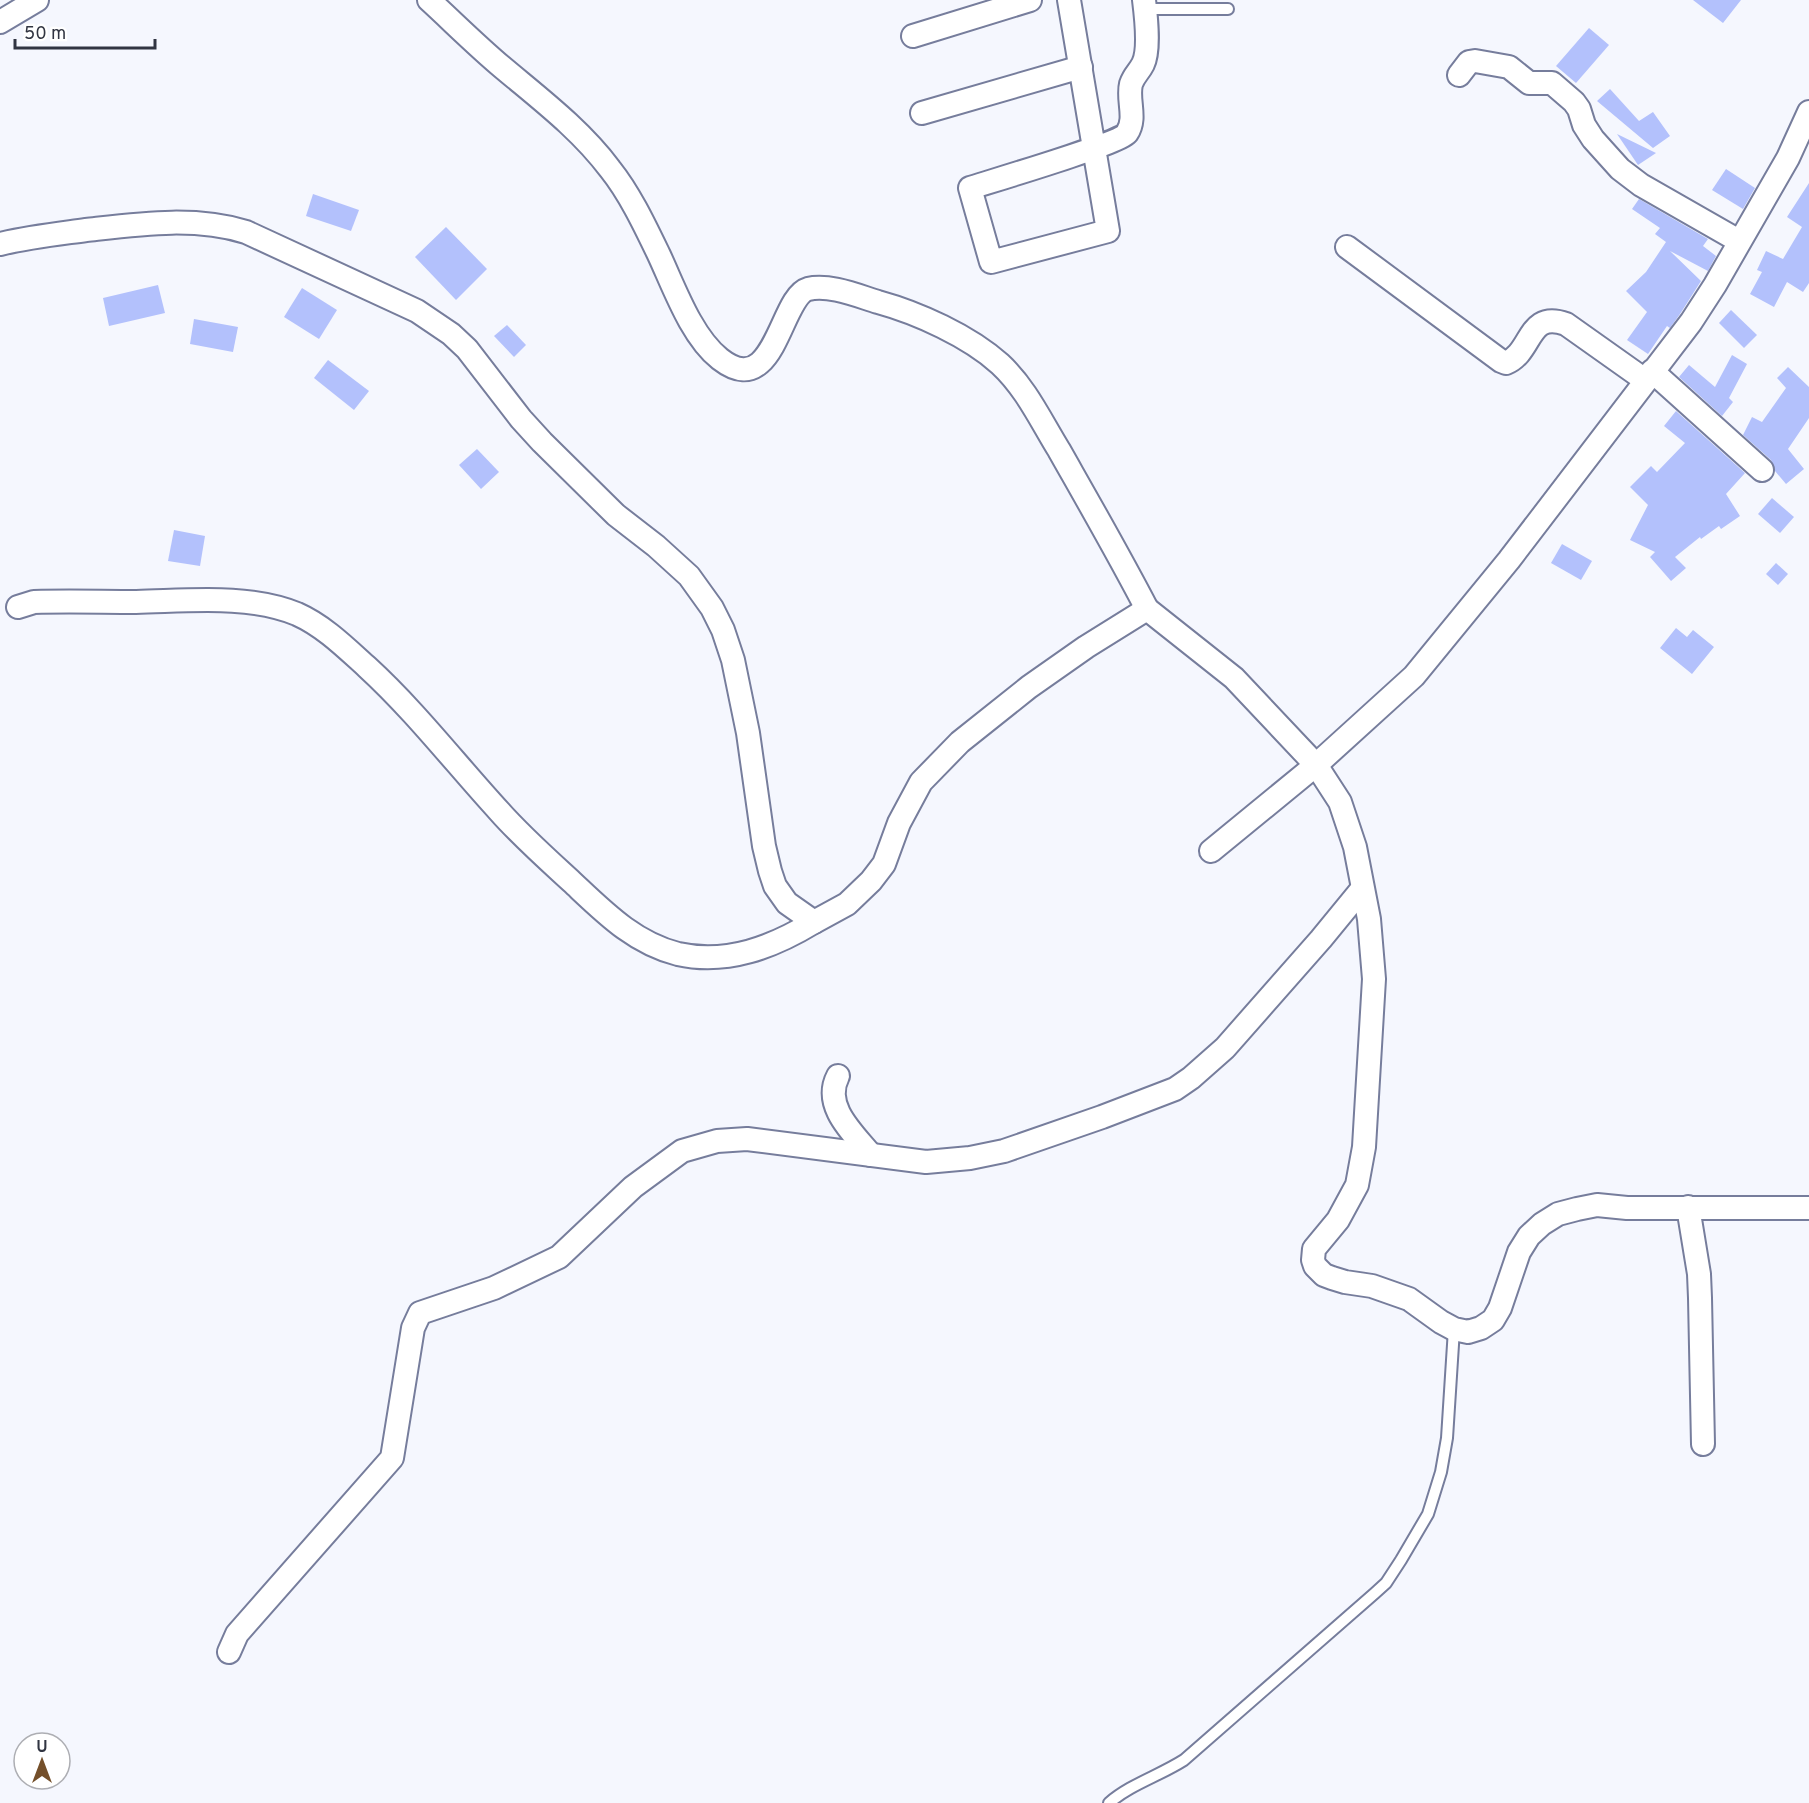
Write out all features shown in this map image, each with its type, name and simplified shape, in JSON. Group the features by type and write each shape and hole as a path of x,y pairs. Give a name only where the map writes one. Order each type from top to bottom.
{"street":[{"path":"0,22 37,0"},
{"path":"429,0 576,130 611,169 660,256 682,308 720,359 732,366 745,368 758,363 771,349 797,299 804,291 812,288 837,290 888,304 928,321 985,351 1003,366 1023,390 1111,540 1147,609 1234,678 1316,765 1340,802 1355,847 1369,919 1374,979 1364,1147 1357,1185 1350,1201 1314,1249 1315,1266 1324,1275 1345,1282 1372,1286 1409,1299 1441,1322 1454,1329 1468,1332 1493,1320 1500,1308 1519,1252 1529,1236 1558,1214 1597,1205 1627,1208 1809,1208"},
{"path":"913,36 1030,0"},
{"path":"1069,0 1080,67 1094,148 1108,231 991,262 970,188 1094,148 1125,136 1131,125 1130,89 1134,75 1142,65 1146,52 1144,4"},
{"path":"1459,75 1469,62 1475,61 1509,67 1529,83 1552,83 1574,102 1584,125 1620,169 1641,185 1739,241"},
{"path":"922,113 1080,67"},
{"path":"1211,851 1316,765 1414,676 1528,536 1690,322 1788,158 1809,112"},
{"path":"0,244 23,238 123,226 185,222 225,226 246,232 417,311 451,334 467,349 521,419 542,442 616,515 673,560 695,583 712,608 723,630 740,694 770,872 775,886 787,903 814,922"},
{"path":"1347,247 1502,362 1506,363 1515,358 1541,323 1556,320 1566,324 1649,376 1762,470"},
{"path":"18,607 34,602 202,600 253,604 297,615 337,640 389,687 500,812 600,909 633,935 655,947 680,954 721,957 767,947 847,904 872,881 884,864 899,823 921,782 960,742 1004,706 1067,660 1147,609"},
{"path":"229,1652 237,1634 392,1458 413,1328 420,1313 494,1288 559,1257 633,1187 682,1151 717,1141 747,1138 926,1162 970,1158 1004,1151 1175,1089 1225,1048 1362,889"},
{"path":"838,1076 834,1090 837,1110 872,1155"},
{"path":"1688,1207 1700,1298 1703,1444"}],"lane":[{"path":"1144,4 1228,9"},
{"path":"1109,1803 1127,1789 1184,1760 1386,1583 1428,1514 1439,1481 1447,1438 1454,1329"}],"building":[{"path":"1693,0 1741,0 1723,23"},
{"path":"1589,28 1609,45 1576,83 1556,66"},
{"path":"1610,89 1639,121 1653,112 1670,136 1653,148 1597,101"},
{"path":"1617,134 1656,153 1638,165"},
{"path":"1726,169 1755,188 1743,209 1712,190"},
{"path":"1809,183 1809,283 1803,292 1787,282 1774,307 1750,294 1762,272 1757,270 1766,251 1783,259 1802,227 1787,217"},
{"path":"313,194 359,210 351,231 306,216"},
{"path":"1639,199 1708,239 1703,246 1716,256 1708,271 1670,251 1701,281 1670,328 1667,326 1648,354 1627,340 1647,312 1626,291 1646,272 1666,242 1655,234 1660,228 1632,209"},
{"path":"446,227 487,269 456,300 415,257"},
{"path":"158,285 165,313 109,326 103,298"},
{"path":"302,288 337,310 319,339 284,317"},
{"path":"1731,310 1757,335 1744,348 1719,323"},
{"path":"194,319 238,327 233,352 190,344"},
{"path":"507,325 526,345 514,357 494,336"},
{"path":"1732,355 1747,364 1729,398 1733,402 1722,416 1679,377 1689,365 1715,387"},
{"path":"328,360 369,391 354,410 314,378"},
{"path":"1788,367 1809,387 1809,418 1788,449 1804,469 1786,484 1775,471 1771,460 1743,435 1752,417 1762,422 1786,388 1777,378"},
{"path":"1676,411 1745,473 1726,494 1740,516 1721,529 1719,526 1701,539 1700,537 1675,557 1686,568 1671,581 1650,557 1655,552 1630,540 1648,505 1630,487 1651,466 1657,472 1685,443 1664,426"},
{"path":"477,449 499,472 481,489 459,465"},
{"path":"1772,498 1794,517 1780,533 1758,514"},
{"path":"174,530 205,536 200,566 168,561"},
{"path":"1562,544 1592,561 1581,580 1551,563"},
{"path":"1776,563 1788,574 1778,585 1766,574"},
{"path":"1676,628 1687,637 1693,630 1714,647 1692,674 1660,648"}]}
